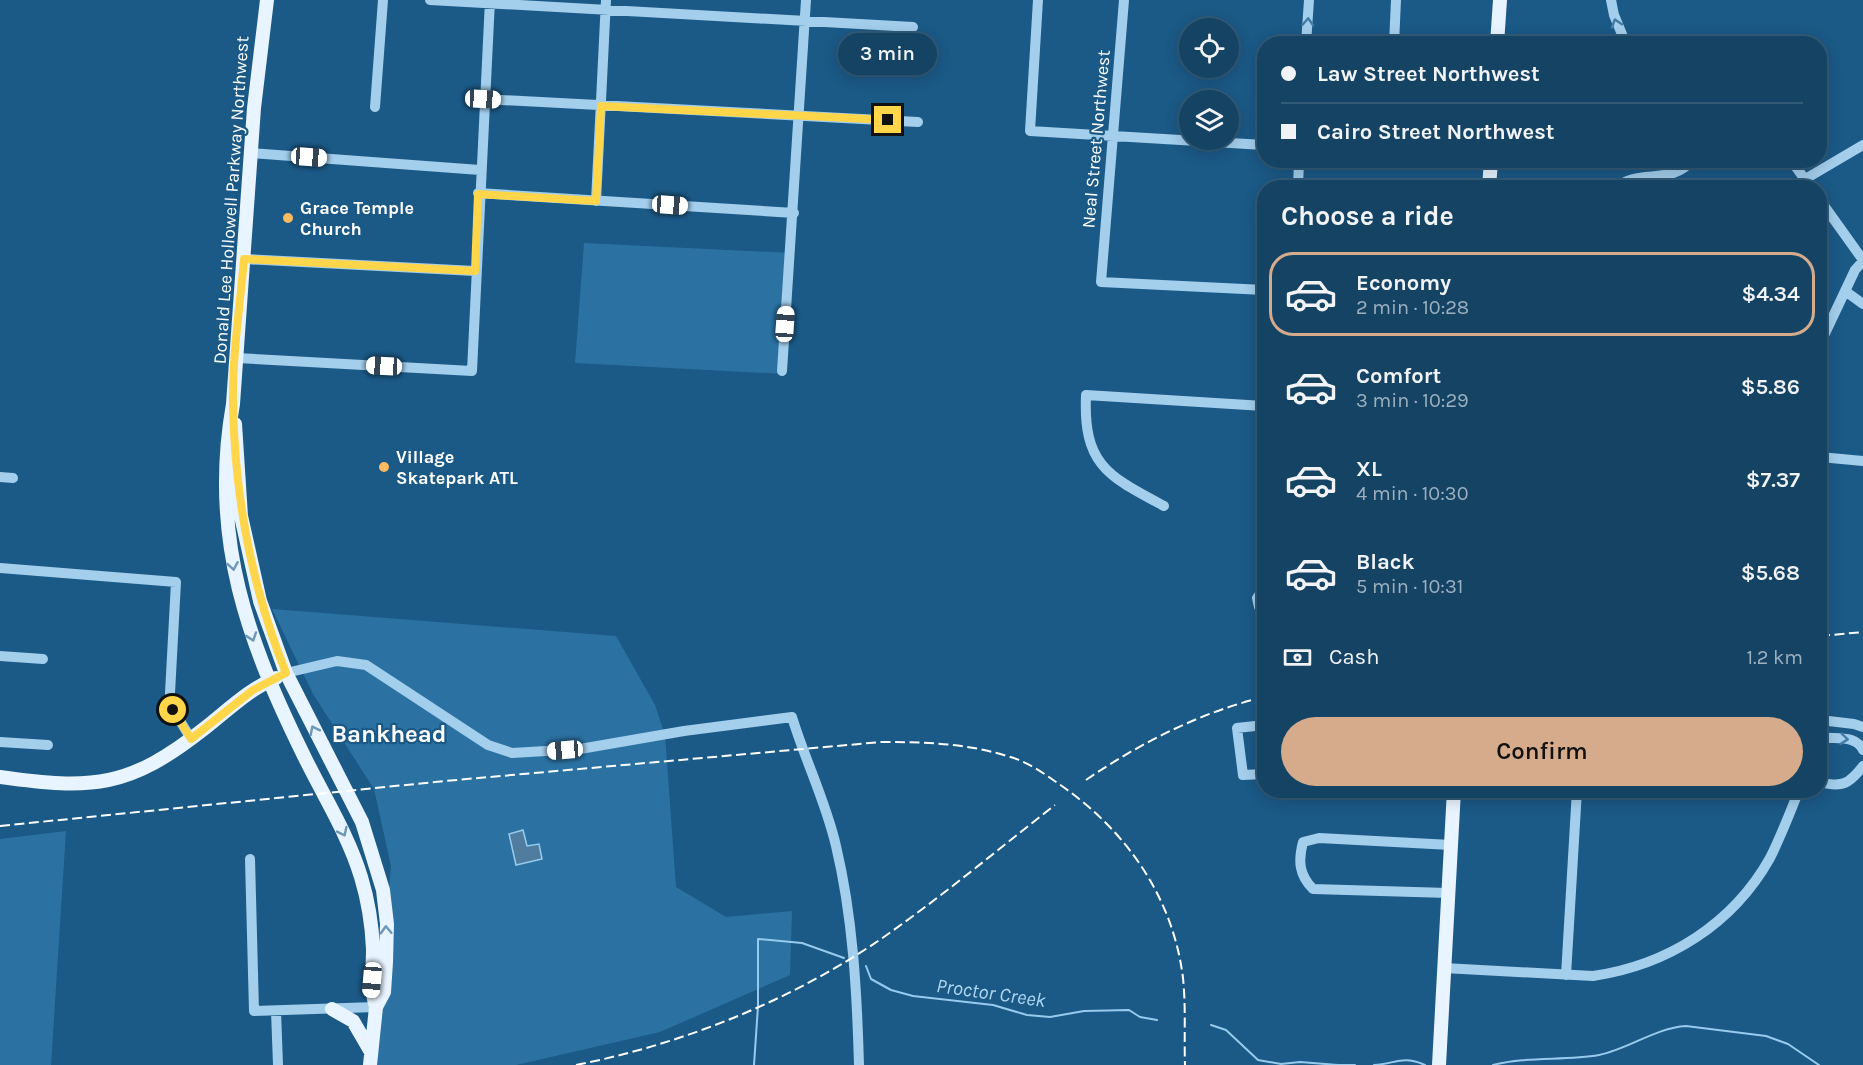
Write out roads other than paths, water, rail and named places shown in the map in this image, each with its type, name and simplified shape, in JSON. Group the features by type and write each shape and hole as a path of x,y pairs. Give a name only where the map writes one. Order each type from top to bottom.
{"main road":[{"name":"Donald Lee Hollowell Parkway Northwest","path":"267,0 256,77 237,358 233,404 226,443 230,540 242,605 268,681 348,842 362,879 371,925 371,992 376,1007"},
{"path":"1498,36 1500,0"},
{"name":"Donald Lee Hollowell Parkway Northwest","path":"233,404 241,516 260,601 286,673 362,822 383,890 387,943 384,992 376,1007 371,1059"},
{"path":"0,777 75,785 115,779 154,764 191,739 253,690 286,673"},
{"path":"1439,1062 1454,798"},
{"path":"332,1009 353,1020 371,1059"}],"street":[{"path":"375,107 383,0"},
{"path":"430,0 606,5 913,27"},
{"path":"782,371 806,0"},
{"path":"1038,0 1030,131 1257,145"},
{"name":"Neal Street Northwest","path":"1124,0 1101,282 1257,290"},
{"path":"1307,36 1309,0"},
{"path":"1394,36 1396,0"},
{"path":"1611,0 1623,36"},
{"path":"237,358 472,371 478,194 490,2"},
{"path":"596,201 606,5"},
{"path":"483,99 918,122"},
{"path":"1827,165 1863,145"},
{"path":"251,153 480,170"},
{"path":"1628,180 1664,177 1684,168"},
{"path":"1796,168 1803,178"},
{"path":"1800,180 1821,168"},
{"path":"478,194 794,213"},
{"path":"1827,210 1863,260 1855,270 1827,329"},
{"path":"244,259 475,271"},
{"path":"1845,291 1863,304"},
{"path":"1164,506 1119,482 1098,461 1086,431 1086,395 1257,406"},
{"path":"1827,458 1863,461"},
{"path":"0,477 13,478"},
{"path":"0,568 176,582 170,693 173,710 191,739"},
{"path":"0,656 43,659"},
{"path":"286,673 337,661 366,665 488,745 512,753 580,749 792,717 836,846 845,891 854,978 859,1065"},
{"path":"1827,721 1863,727"},
{"path":"1257,726 1237,728 1243,775 1257,774"},
{"path":"1827,737 1851,739 1858,742 1863,750"},
{"path":"0,742 48,745"},
{"path":"1827,784 1837,787 1846,785 1863,766"},
{"path":"1566,975 1577,798"},
{"path":"1444,968 1593,976 1639,966 1671,953 1715,924 1735,906 1759,875 1785,825 1796,798"},
{"path":"1448,893 1312,889 1304,880 1300,867 1300,854 1304,842 1319,838 1451,845"},
{"path":"249,859 254,1011 376,1007"},
{"path":"276,1011 278,1065"}],"waterway":[{"name":"Proctor Creek","path":"754,1065 758,1006 758,939 802,943 844,958"},
{"name":"Proctor Creek","path":"866,966 871,979 891,990 913,996 993,1005 1027,1015 1050,1017 1084,1011 1129,1010 1140,1017 1157,1020"},
{"name":"Proctor Creek","path":"1211,1025 1226,1030 1258,1060 1281,1064 1300,1062 1338,1065"},
{"name":"Proctor Creek","path":"1493,1065 1519,1060 1599,1055 1653,1034 1686,1026 1766,1036 1788,1044 1819,1065"},
{"name":"Proctor Creek","path":"1374,1065 1404,1060 1425,1065"},
{"name":"Proctor Creek","path":"1338,1065 1355,1065"}],"railway":[{"path":"1827,635 1863,632"},
{"path":"1086,780 1149,741 1172,730 1217,711 1257,699"},
{"path":"0,826 445,781 881,742 929,743 976,748 1021,761 1059,784 1105,822 1142,868 1157,893 1178,948 1184,989 1185,1065"},
{"path":"576,1065 694,1033 771,1002 808,983 844,963 901,925 1055,805"}],"place":[{"name":"Grace Temple Church","path":"288,218"},
{"name":"Village Skatepark ATL","path":"384,467"}],"district":[{"name":"Bankhead","path":"389,734"}]}
